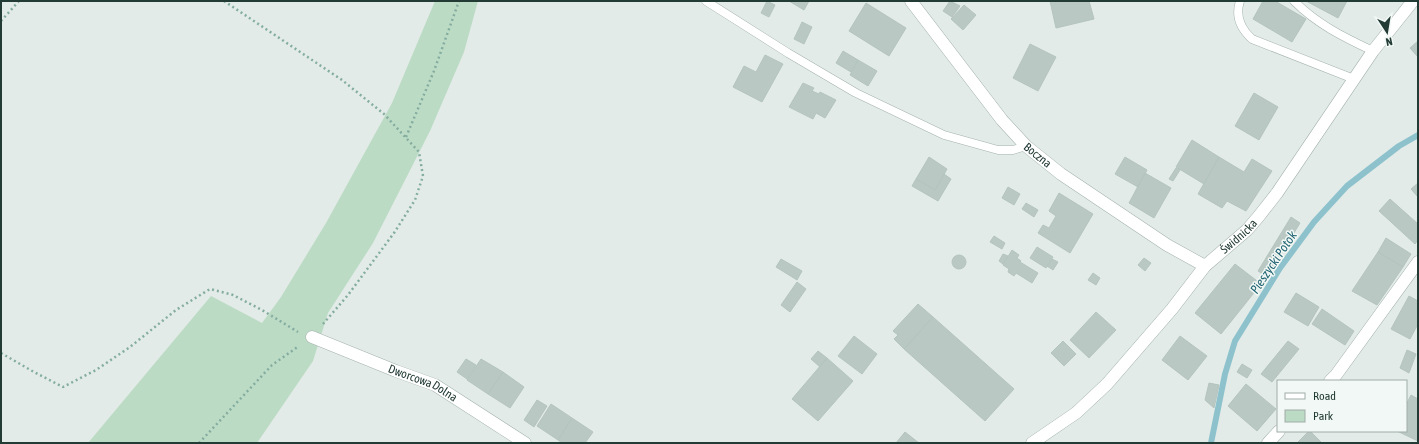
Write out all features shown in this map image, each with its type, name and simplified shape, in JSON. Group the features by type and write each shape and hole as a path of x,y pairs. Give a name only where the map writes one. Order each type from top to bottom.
{"street":[{"name":"Boczna","path":"911,1 1002,120 1026,146 1061,174 1167,245 1205,266"},
{"name":"Świdnicka","path":"1032,443 1076,413 1107,384 1172,309 1205,266 1238,238 1259,216 1277,193 1373,51 1413,1"},
{"path":"1331,380 1418,262"},
{"name":"Dworcowa Dolna","path":"312,338 396,372 435,384 525,443"},
{"path":"1268,443 1278,432"}],"lane":[{"path":"706,1 788,53 856,93 944,135 998,150 1013,150 1026,146"},
{"path":"1240,1 1238,6 1239,20 1244,31 1252,39 1354,80"},
{"path":"1294,1 1308,15 1343,37 1373,51"}],"path":[{"path":"1,20 19,1"},
{"path":"199,443 272,365 312,338 348,295 394,233 415,200 423,176 419,152 384,114 342,80 224,1"},
{"path":"406,137 434,71 459,1"},
{"path":"1,353 63,387 102,366 130,347 176,310 210,289 233,295 262,310 293,330 312,338"}],"green space":[{"path":"435,1 478,1 464,52 430,131 373,243 328,313 313,361 257,443 88,443 211,296 262,323 281,297 326,223 392,103"}],"building":[{"path":"767,1 775,5 769,17 761,13"},
{"path":"789,1 809,1 804,10"},
{"path":"950,1 960,6 952,17 943,11"},
{"path":"1050,1 1089,1 1094,19 1056,28"},
{"path":"1263,1 1275,1 1306,19 1292,42 1253,19"},
{"path":"1306,1 1347,1 1338,18"},
{"path":"866,3 906,28 889,56 849,31"},
{"path":"964,5 976,15 963,30 951,19"},
{"path":"802,22 812,27 804,44 794,39"},
{"path":"1418,41 1418,57 1410,48"},
{"path":"1030,44 1056,57 1038,91 1013,78"},
{"path":"843,51 858,60 851,72 836,63"},
{"path":"765,55 783,64 762,102 733,87 744,66 756,72"},
{"path":"858,60 877,71 868,86 850,75"},
{"path":"803,83 814,88 812,91 819,94 820,92 836,100 825,118 816,113 813,119 789,107"},
{"path":"1254,93 1278,107 1259,140 1235,126"},
{"path":"1192,140 1219,157 1204,184 1176,167"},
{"path":"929,157 947,169 935,190 916,179"},
{"path":"1125,157 1147,170 1138,187 1115,174"},
{"path":"1219,157 1244,172 1252,159 1272,171 1246,211 1227,201 1222,208 1198,194"},
{"path":"1176,168 1180,170 1173,181 1169,179"},
{"path":"1145,173 1171,188 1154,218 1129,203"},
{"path":"944,174 951,179 938,201 912,186 916,179 935,190"},
{"path":"1418,183 1418,197 1411,189"},
{"path":"1008,187 1020,194 1014,205 1002,198"},
{"path":"1059,193 1093,214 1070,253 1038,233 1043,225 1049,228 1056,216 1049,211"},
{"path":"1390,199 1418,224 1418,240 1415,244 1379,211"},
{"path":"1026,203 1038,210 1034,217 1022,209"},
{"path":"1291,217 1300,223 1267,277 1258,271"},
{"path":"994,236 1005,243 1002,249 990,242"},
{"path":"1386,238 1411,254 1403,267 1378,252"},
{"path":"1037,247 1053,257 1046,268 1030,258"},
{"path":"1012,250 1019,255 1017,258 1021,261 1020,262 1038,273 1032,283 1016,273 1014,276 1008,272 1009,269 1003,265"},
{"path":"1378,252 1403,267 1377,305 1352,291"},
{"path":"1003,254 1008,256 1003,264 999,261"},
{"path":"956,255 962,255 966,259 966,265 962,269 956,269 952,265 952,259"},
{"path":"1144,258 1151,263 1145,271 1138,265"},
{"path":"781,259 802,271 797,280 776,267"},
{"path":"1052,259 1058,262 1053,270 1047,266"},
{"path":"1235,264 1261,284 1221,334 1195,313"},
{"path":"1093,273 1100,278 1096,285 1088,280"},
{"path":"797,282 806,289 790,312 781,305"},
{"path":"1296,293 1319,307 1308,326 1284,312"},
{"path":"1409,296 1418,301 1418,324 1410,339 1391,329"},
{"path":"918,304 933,317 904,349 894,339 898,335 893,331"},
{"path":"1322,309 1354,331 1345,345 1312,324"},
{"path":"1096,312 1116,330 1089,358 1070,340"},
{"path":"933,317 1014,389 985,421 904,349"},
{"path":"854,336 877,354 862,374 838,356"},
{"path":"1180,336 1207,356 1188,380 1162,360"},
{"path":"1063,341 1076,354 1064,366 1051,353"},
{"path":"1288,341 1299,349 1272,382 1261,374"},
{"path":"1407,350 1416,354 1409,373 1400,368"},
{"path":"818,351 827,358 820,367 811,359"},
{"path":"827,358 853,381 818,421 792,399"},
{"path":"466,359 476,365 467,379 457,372"},
{"path":"481,359 503,372 488,394 467,380"},
{"path":"1242,364 1252,370 1247,378 1237,372"},
{"path":"503,372 524,387 510,408 488,394"},
{"path":"1209,383 1219,385 1214,408 1205,400"},
{"path":"1246,384 1276,409 1257,431 1228,406"},
{"path":"1411,395 1418,399 1418,441 1399,432 1407,432 1407,403"},
{"path":"537,400 547,406 534,427 524,420"},
{"path":"551,404 572,418 558,440 537,426"},
{"path":"572,418 593,432 585,443 562,443 558,440"},
{"path":"905,432 919,443 896,443"},
{"path":"1308,432 1311,432 1322,443 1297,443"}],"waterway":[{"name":"Pieszycki Potok","path":"1211,443 1225,374 1235,341 1280,268 1314,222 1347,186 1399,146 1418,135"}]}
